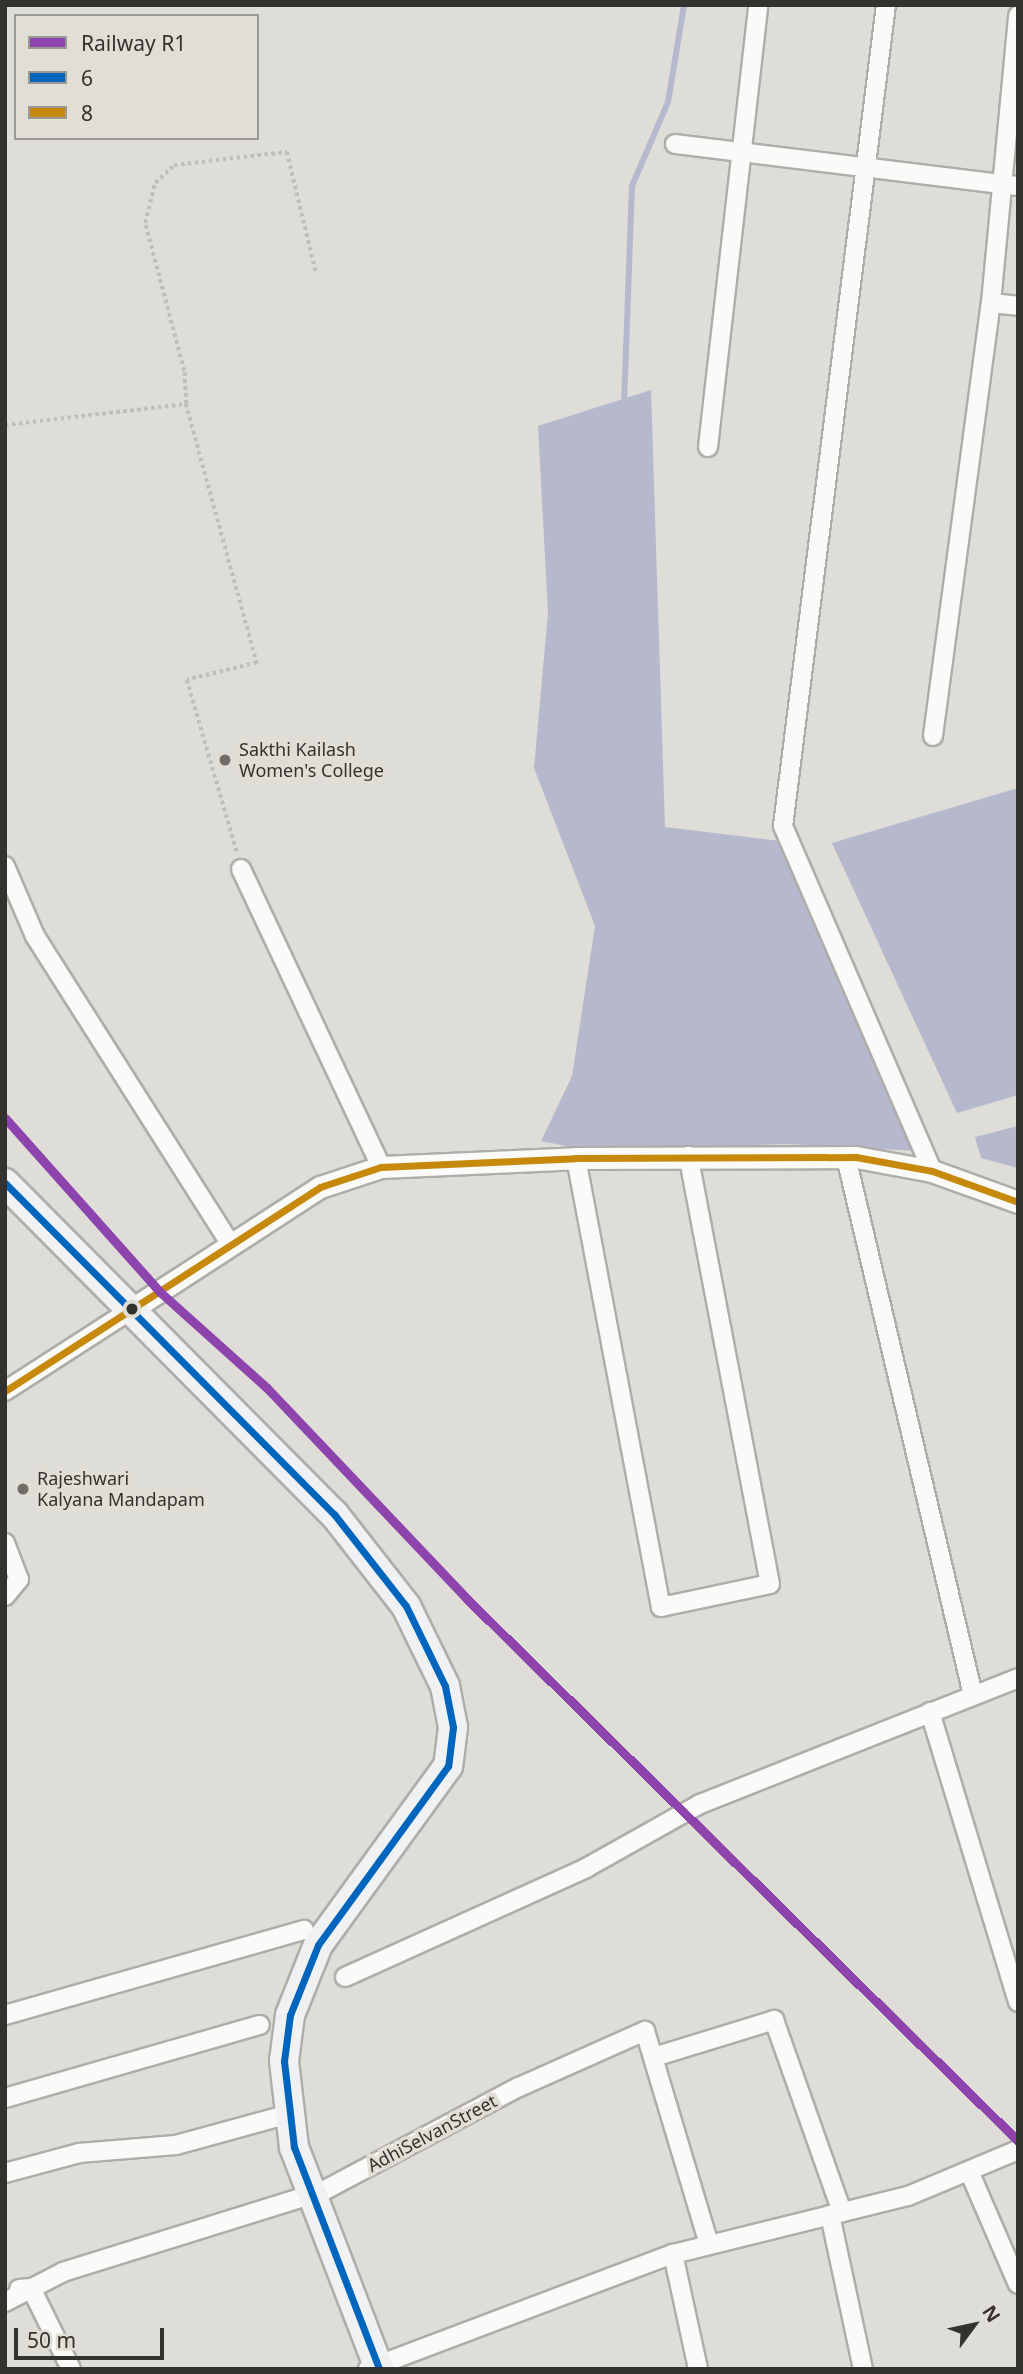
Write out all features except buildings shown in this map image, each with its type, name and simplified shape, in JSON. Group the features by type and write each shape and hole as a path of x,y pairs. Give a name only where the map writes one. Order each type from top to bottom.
{"main road":[{"path":"5,1183 334,1514 426,1642 446,1662 460,1693 464,1761 445,1804 339,1939 308,2005 299,2095 316,2193"},
{"path":"382,2367 286,2115 286,2037 309,1963 448,1766 451,1707 426,1642"}],"street":[{"path":"708,447 738,150 758,5"},
{"path":"886,5 783,826 932,1171"},
{"path":"933,736 1009,185 1018,15"},
{"path":"675,144 1009,185"},
{"path":"991,303 1018,306"},
{"path":"5,866 34,936 232,1246"},
{"path":"242,869 381,1167"},
{"path":"576,1158 661,1607 770,1584 688,1156"},
{"path":"846,1157 972,1695"},
{"path":"5,1391 320,1187 381,1167 576,1158 846,1157 932,1171 1018,1202"},
{"path":"5,1543 19,1579 5,1596"},
{"path":"345,1977 586,1868 700,1804 1018,1678"},
{"path":"930,1712 1018,2002"},
{"path":"5,2015 304,1930"},
{"path":"654,2057 774,2020 836,2214 863,2369"},
{"path":"5,2098 260,2025"},
{"name":"AdhiSelvanStreet","path":"5,2302 31,2288 194,2227 316,2193 519,2087 645,2031 709,2245"},
{"path":"5,2173 79,2153 176,2145 286,2115"},
{"path":"382,2367 673,2254 908,2196 1018,2150"},
{"path":"969,2171 1018,2284"},
{"path":"673,2254 698,2369"},
{"path":"5,2290 31,2288 71,2369"}],"path":[{"path":"242,869 187,680 257,663 186,404 184,372 145,223 155,183 174,165 287,152 316,273"},
{"path":"5,425 186,404"}],"water":[{"path":"651,390 665,827 780,841 917,1151 786,1144 586,1150 541,1141 572,1076 595,926 534,768 548,613 538,426"},
{"path":"1018,788 1018,1095 957,1113 832,843"},
{"path":"1018,1126 1018,1168 981,1158 975,1137"}],"waterway":[{"path":"624,404 632,186 668,102 684,5"}],"rail line":[{"name":"R1","path":"5,1118 160,1292 267,1388 467,1599 1018,2141"}],"transit line":[{"name":"8","path":"5,1391 320,1187 381,1167 576,1158 856,1157 932,1171 1018,1202"},
{"name":"6","path":"5,1183 334,1514 406,1606 445,1686 453,1727 448,1766 318,1945 290,2015 284,2061 294,2147 379,2369"}],"place":[{"name":"Sakthi Kailash Women's College","path":"225,760"},
{"name":"Rajeshwari Kalyana Mandapam","path":"23,1489"}]}
